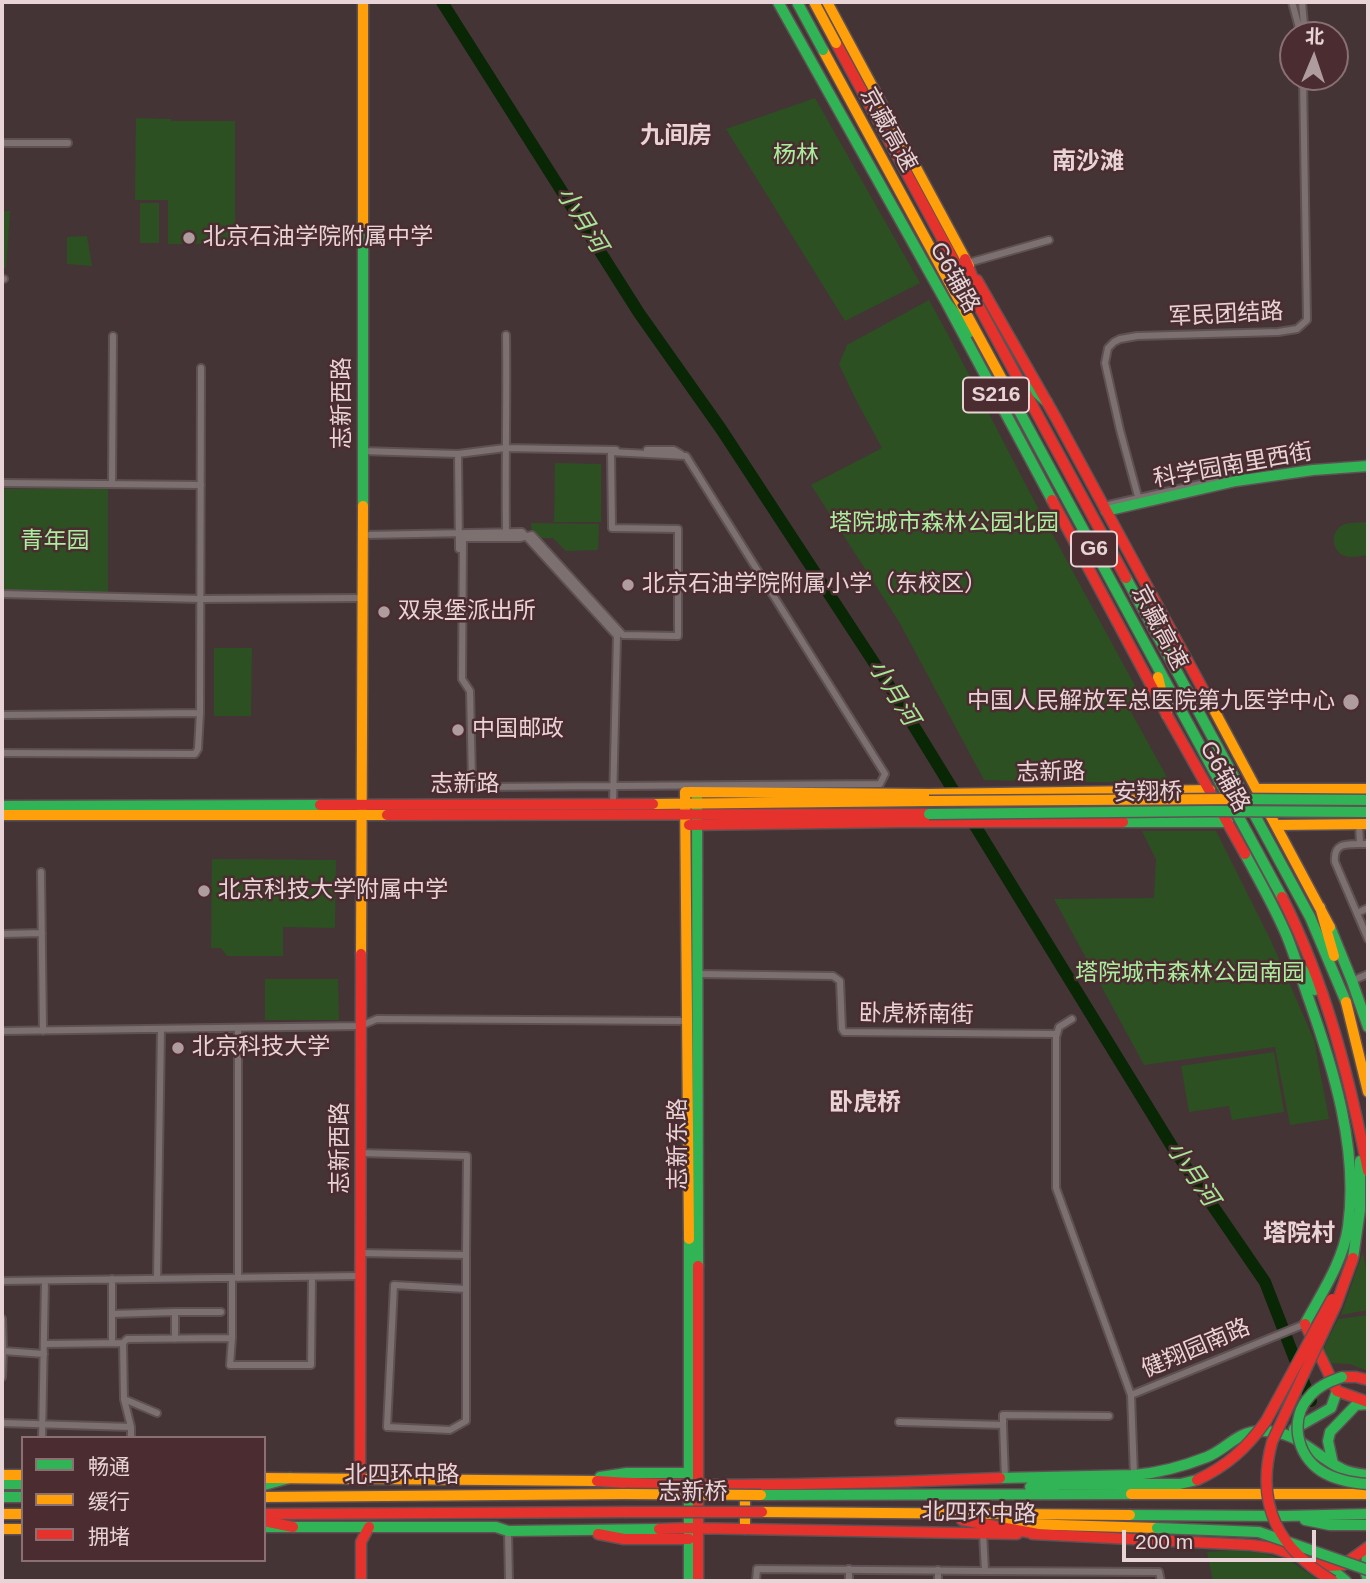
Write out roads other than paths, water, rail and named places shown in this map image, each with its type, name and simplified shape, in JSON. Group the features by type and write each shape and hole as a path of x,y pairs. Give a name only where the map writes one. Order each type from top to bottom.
{"main road":[{"name":"志新西路","path":"360,1480 363,2"},
{"name":"G6辅路","path":"778,2 946,302 1167,715 1228,822 1269,899 1297,962 1335,1079 1349,1155 1351,1189 1348,1229 1341,1256 1305,1324"},
{"name":"京藏高速","path":"797,2 1252,839 1296,925 1318,978 1344,1058 1368,1171"},
{"name":"京藏高速","path":"814,2 1310,917 1345,997 1368,1092"},
{"name":"G6辅路","path":"827,2 1321,907 1354,980 1368,1027"},
{"path":"795,33 834,14"},
{"path":"966,261 1000,345"},
{"path":"946,302 989,354"},
{"path":"1014,370 1047,402"},
{"name":"科学园南里西街","path":"1106,511 1236,481 1321,469 1368,466"},
{"path":"1154,659 1167,715"},
{"path":"1257,789 1368,789"},
{"path":"1325,789 1325,825"},
{"path":"1169,790 1174,804 1170,822 1228,822"},
{"name":"志新路","path":"2,815 612,803 822,802 977,793 1210,790"},
{"name":"志新东路","path":"685,792 697,792 698,974 692,1481 685,792"},
{"path":"697,792 906,794 929,797"},
{"path":"822,802 847,793"},
{"name":"安翔桥","path":"929,797 1368,800"},
{"name":"志新路","path":"2,806 361,810 685,820 1170,822"},
{"name":"安翔桥","path":"929,814 1368,812"},
{"path":"900,822 929,814"},
{"name":"志新路","path":"697,820 929,814"},
{"path":"1276,825 1364,824"},
{"path":"1321,907 1345,997"},
{"path":"1297,962 1311,981 1344,1058"},
{"path":"1356,1037 1368,1068"},
{"path":"1333,1581 1314,1571 1281,1535 1268,1503 1265,1470 1266,1456 1332,1317 1345,1287 1353,1258 1362,1200 1354,1100"},
{"path":"953,1494 1059,1485 1180,1484 1197,1480 1231,1463 1266,1421 1353,1258"},
{"path":"1284,1434 1331,1408 1335,1399 1336,1391 1305,1324"},
{"path":"1368,1380 1342,1377 1326,1382 1315,1390 1304,1402 1298,1416 1297,1433 1302,1449 1320,1470 1349,1482 1368,1484"},
{"path":"1336,1391 1368,1403"},
{"path":"1333,1464 1328,1441 1330,1432 1356,1405 1368,1403"},
{"name":"北四环中路","path":"582,1480 627,1473 745,1485 1134,1475 1156,1473 1210,1456 1238,1436 1259,1431 1284,1434"},
{"path":"1284,1434 1300,1440 1345,1471 1368,1475"},
{"path":"2,1475 21,1475"},
{"name":"北四环中路","path":"266,1478 582,1480 651,1485 692,1481"},
{"path":"266,1484 290,1478"},
{"path":"690,1581 692,1481"},
{"path":"2,1484 21,1484"},
{"path":"651,1485 652,1528"},
{"path":"745,1485 745,1529"},
{"name":"北四环中路","path":"266,1497 625,1494"},
{"name":"志新桥","path":"625,1494 761,1495"},
{"name":"北四环中路","path":"761,1495 1368,1494"},
{"path":"2,1497 21,1497"},
{"name":"北四环中路","path":"266,1514 625,1512"},
{"name":"志新桥","path":"625,1512 762,1512"},
{"name":"北四环中路","path":"762,1512 1284,1516 1368,1514"},
{"path":"927,1513 1038,1534"},
{"path":"2,1514 21,1514"},
{"path":"975,1514 1024,1524 1259,1532 1368,1570"},
{"path":"1284,1516 1330,1525 1368,1525"},
{"path":"266,1521 293,1527"},
{"name":"北四环中路","path":"266,1527 496,1527 509,1531 652,1528 692,1532"},
{"path":"347,1527 357,1534 361,1542 361,1581"},
{"path":"361,1542 369,1527"},
{"path":"2,1530 21,1529"},
{"name":"北四环中路","path":"580,1531 624,1539 745,1529 1038,1534 1251,1545 1274,1548 1328,1566"},
{"path":"692,1532 698,1581"},
{"path":"1328,1566 1343,1565 1368,1549"},
{"path":"1368,1549 1364,1569 1368,1580"},
{"path":"1328,1566 1346,1581"}],"street":[{"path":"1292,2 1298,21"},
{"path":"1302,2 1304,21"},
{"name":"军民团结路","path":"1140,503 1105,363 1108,348 1120,339 1137,336 1278,331 1297,329 1307,320 1303,91"},
{"path":"2,143 68,143"},
{"path":"966,261 1049,240"},
{"path":"506,335 506,533"},
{"path":"112,484 113,336"},
{"path":"2,753 195,754 198,749 201,368"},
{"path":"362,451 458,454 505,448 674,450 685,456 885,775 880,784 480,787 472,781"},
{"path":"471,792 470,691 462,680 463,538 532,535 623,635 678,636 678,529 612,528 611,452 685,456"},
{"path":"458,454 461,653"},
{"path":"2,483 201,485"},
{"path":"363,535 522,532 617,636 612,803"},
{"path":"2,594 201,599 363,598"},
{"path":"2,715 200,713"},
{"path":"1360,844 1364,824"},
{"path":"1368,844 1340,846 1334,856 1368,939"},
{"path":"41,872 43,1031"},
{"path":"1357,913 1368,908"},
{"path":"2,934 42,933"},
{"name":"卧虎桥南街","path":"698,974 833,976 840,981 844,1032 1057,1034"},
{"path":"1354,980 1368,974"},
{"path":"1072,1019 1059,1027 1057,1034 1056,1188 1131,1395"},
{"path":"2,1031 360,1026 377,1020 687,1021"},
{"path":"238,1028 235,1278 230,1365 311,1365 312,1277"},
{"path":"157,1279 161,1029"},
{"path":"360,1153 467,1156 466,1255 467,1289 466,1421 450,1430 387,1427 394,1285 467,1289"},
{"path":"360,1253 466,1255"},
{"path":"2,1281 360,1276"},
{"path":"112,1279 113,1343"},
{"path":"42,1436 45,1281"},
{"path":"175,1312 175,1339"},
{"path":"112,1314 221,1312"},
{"path":"2,1320 2,1377"},
{"name":"健翔园南路","path":"1134,1475 1131,1395 1305,1324"},
{"path":"44,1344 123,1343 127,1339 232,1338"},
{"path":"123,1343 124,1399 131,1436"},
{"path":"4,1351 44,1354"},
{"path":"124,1399 157,1413"},
{"path":"1005,1478 1003,1415 1109,1416"},
{"path":"899,1422 1003,1425"},
{"path":"2,1423 131,1427"},
{"path":"509,1531 509,1581"},
{"path":"983,1533 985,1571"},
{"path":"756,1581 757,1569 1159,1572 1161,1581"},
{"path":"849,1569 849,1581"},
{"path":"938,1570 938,1581"},
{"path":"1032,1571 1033,1581"}],"waterway":[{"name":"小月河","path":"442,2 639,313 721,429 888,684 1173,1148 1265,1282 1311,1401"}],"place":[{"name":"北京石油学院附属中学","path":"189,238"},
{"name":"北京石油学院附属小学（东校区）","path":"628,585"},
{"name":"双泉堡派出所","path":"384,612"},
{"name":"中国人民解放军总医院第九医学中心","path":"1351,702"},
{"name":"中国邮政","path":"458,730"},
{"name":"北京科技大学附属中学","path":"204,891"},
{"name":"北京科技大学","path":"178,1048"}],"district":[{"name":"九间房","path":"676,136"},
{"name":"南沙滩","path":"1088,162"},
{"name":"卧虎桥","path":"865,1103"},
{"name":"塔院村","path":"1299,1234"}],"park label":[{"name":"杨林","path":"796,156"},
{"name":"塔院城市森林公园北园","path":"944,524"},
{"name":"青年园","path":"55,542"},
{"name":"塔院城市森林公园南园","path":"1190,974"}]}
